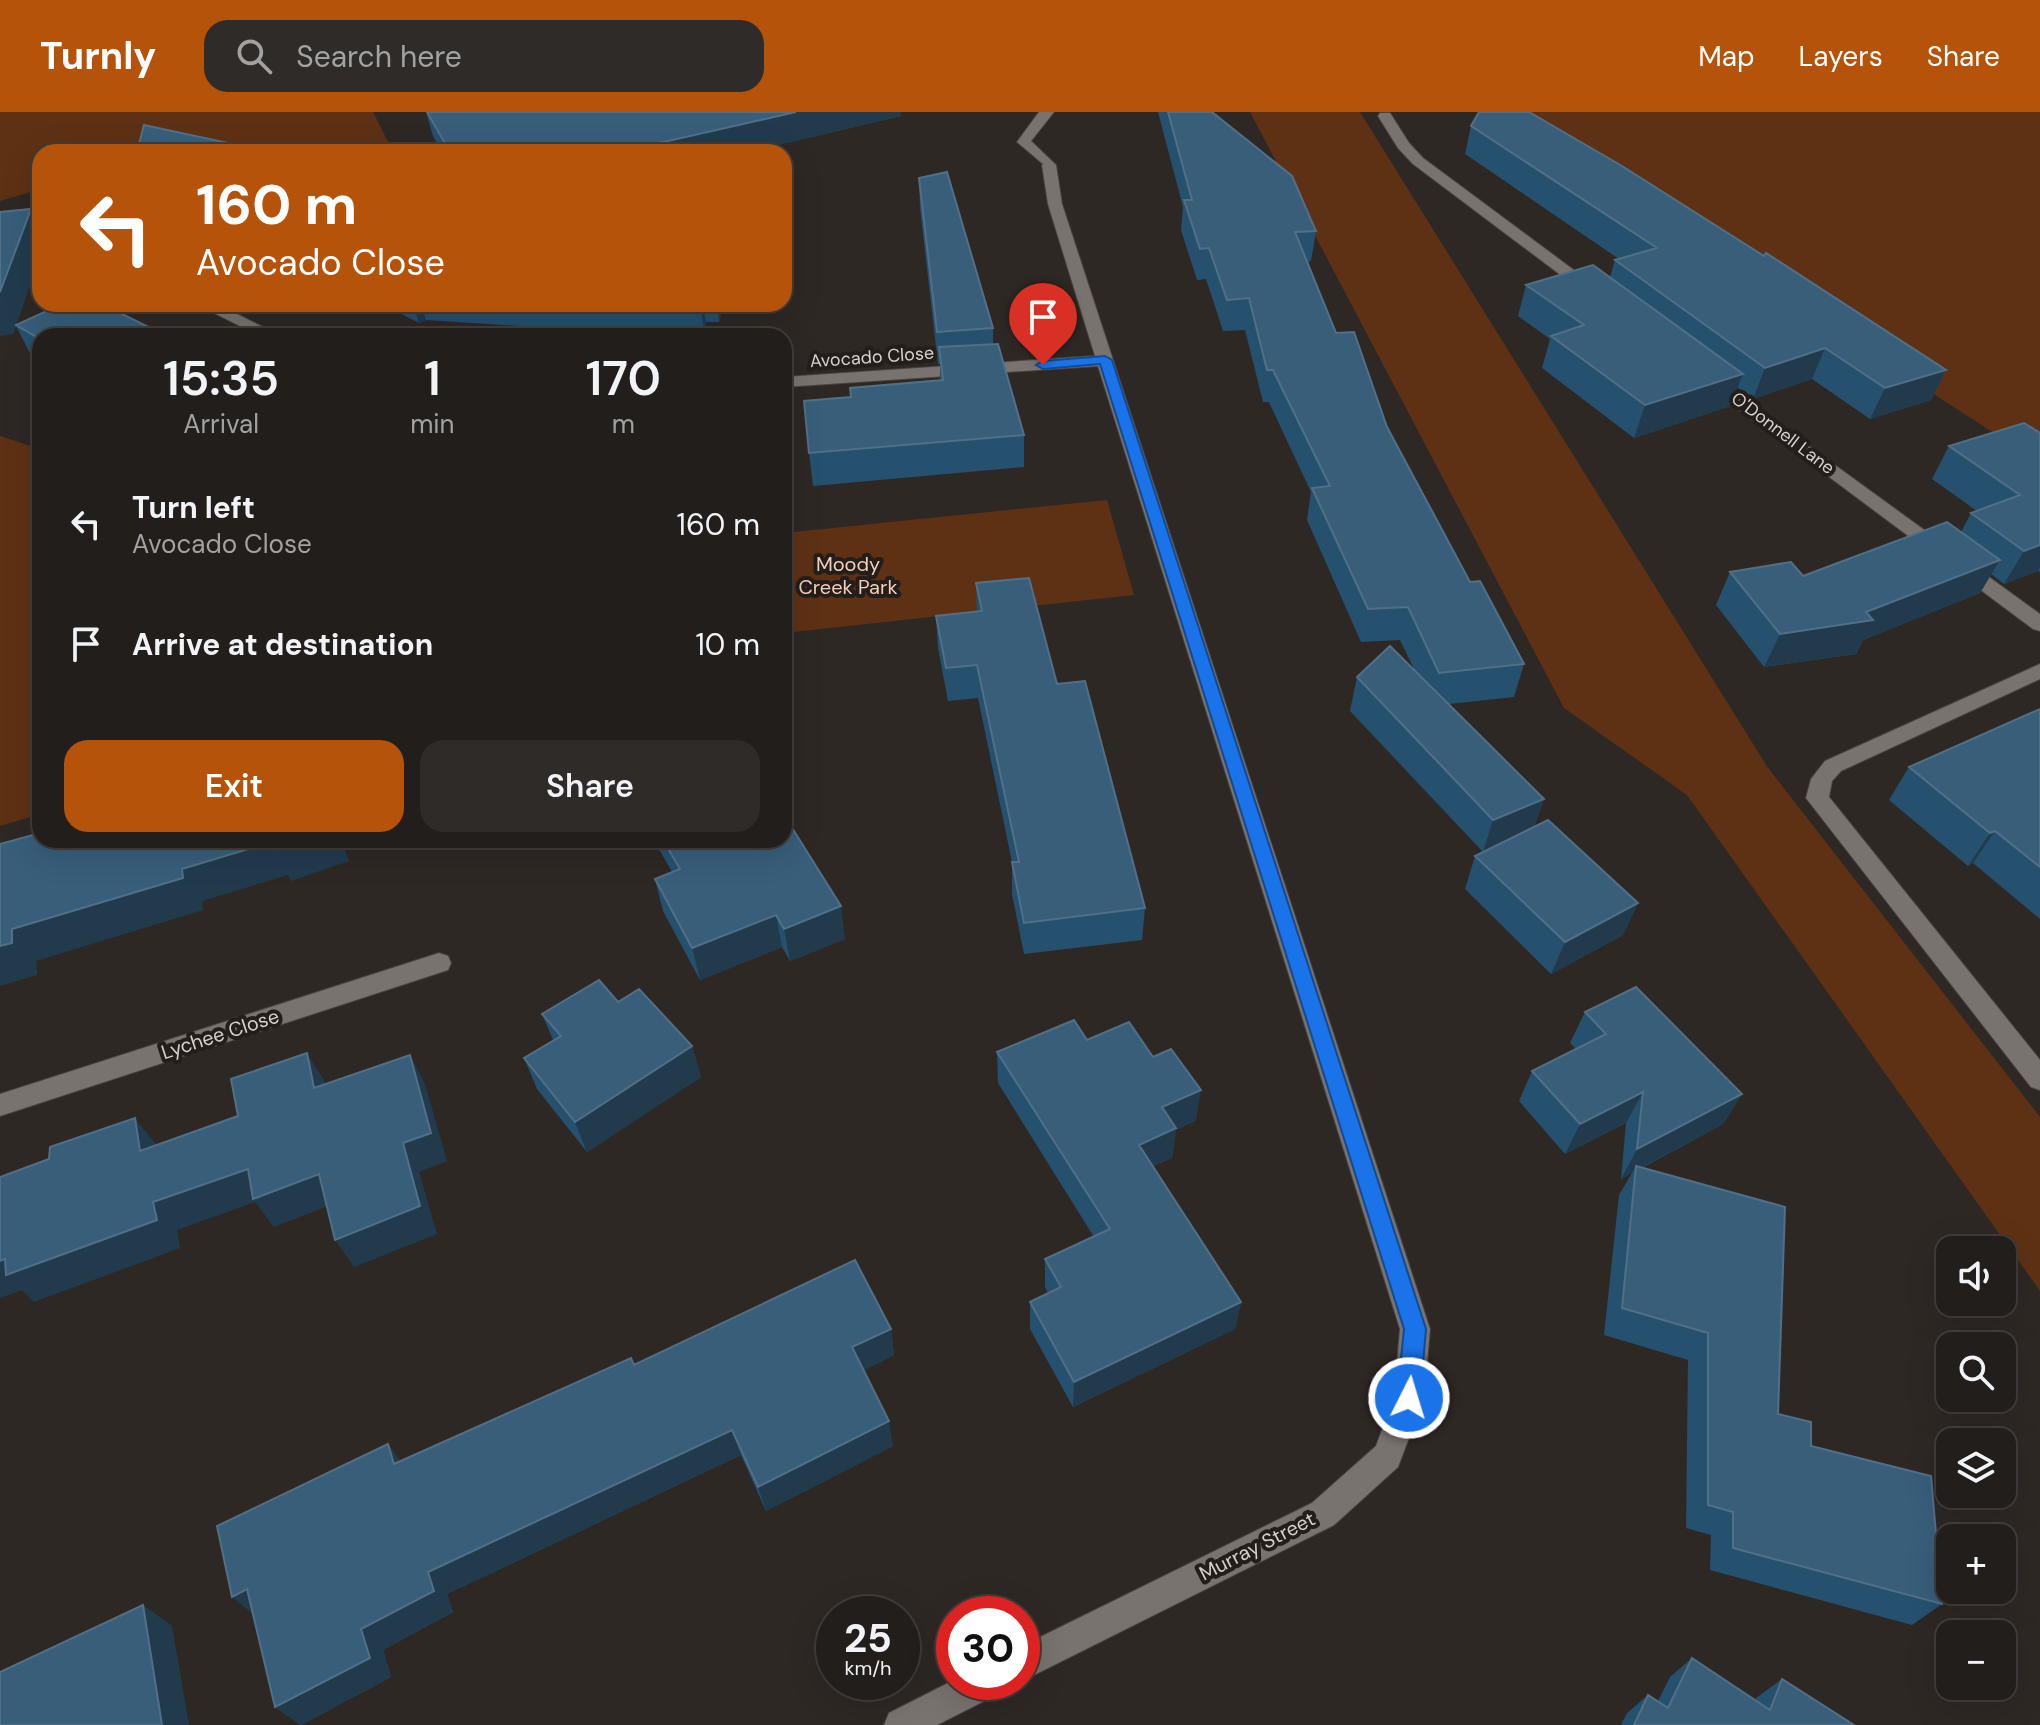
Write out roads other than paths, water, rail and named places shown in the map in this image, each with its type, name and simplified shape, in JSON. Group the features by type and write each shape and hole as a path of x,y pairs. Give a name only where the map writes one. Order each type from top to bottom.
{"street":[{"name":"Murray Street","path":"1040,1655 1323,1514 1387,1456 1409,1398 1415,1329 1055,204 1049,165 1024,142 1033,126 1047,112"},
{"path":"1385,116 1403,145 1418,161 1605,301"},
{"path":"221,312 256,328"},
{"name":"Avocado Close","path":"792,381 1105,360"},
{"name":"O'Donnell Lane","path":"1694,367 2040,624"},
{"path":"2040,671 1833,766 1822,779 1817,798 2040,1079"},
{"name":"Lychee Close","path":"0,1105 439,963"},
{"path":"901,1725 950,1700"}],"park label":[{"name":"Moody Creek Park","path":"848,576"}]}
